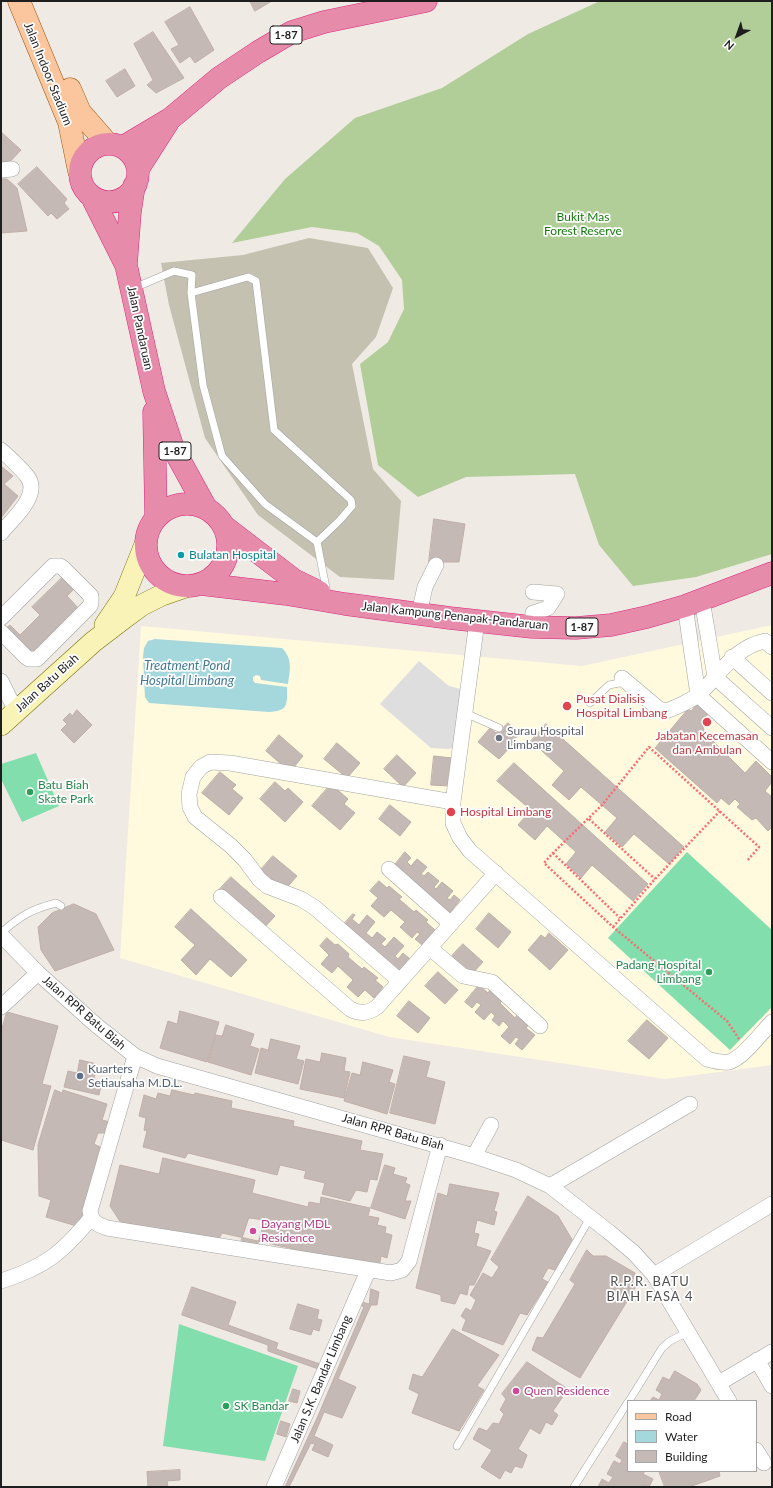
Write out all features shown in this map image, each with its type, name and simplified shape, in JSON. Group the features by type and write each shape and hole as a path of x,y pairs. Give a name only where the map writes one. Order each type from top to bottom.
{"highway":[{"name":"Jalan Pandaruan","path":"115,145 170,119 219,78 258,52 292,32 324,22 426,1"},
{"name":"Jalan Pandaruan","path":"126,265 130,212 136,178 170,119"},
{"path":"115,145 130,152 135,160 136,178 129,194 116,200 101,201 92,197 85,190 79,171 82,160 88,152 97,146 115,145"},
{"name":"Jalan Pandaruan","path":"92,197 126,265 154,391 173,448 206,508"},
{"name":"Jalan Pandaruan","path":"154,391 156,517"},
{"path":"180,504 193,504 206,508 217,516 225,527 228,541 228,554 222,567 213,577 195,585 174,584 162,577 153,567 147,555 146,542 149,528 156,517 167,509 180,504"},
{"name":"Jalan Kampung Penapak-Pandaruan","path":"225,527 294,580 336,600"},
{"name":"Jalan Kampung Penapak-Pandaruan","path":"195,585 336,600 419,614 477,621 532,627 576,628 611,625 648,617 772,573"}],"main road":[{"name":"Jalan Indoor Stadium","path":"19,1 69,122 79,171"},
{"name":"Jalan Indoor Stadium","path":"33,1 80,112 115,145"},
{"path":"92,642 124,597 146,542"},
{"path":"92,642 142,605 162,595 195,585"},
{"name":"Jalan Batu Biah","path":"8,718 71,663 92,642"}],"street":[{"path":"1,450 28,476 32,489 30,497 1,533"},
{"path":"419,614 425,587 436,565"},
{"path":"1,618 53,566 60,566 89,593 92,600 89,607 53,644 40,657 33,660 29,659 1,632"},
{"path":"532,627 533,614 548,608 557,594 533,592"},
{"path":"693,602 715,677 772,728"},
{"path":"693,602 698,695 772,762"},
{"path":"477,621 453,802 453,823 460,838 470,850 707,1059 718,1062 727,1062 736,1059 772,1022"},
{"path":"625,680 662,711 670,710 698,695 732,657 757,642 765,641 772,647"},
{"path":"53,644 71,663"},
{"path":"732,657 772,693"},
{"path":"1,681 8,718"},
{"path":"400,981 314,907 301,899 267,886 230,846 195,817 190,807 189,794 193,777 201,767 210,762 230,763 453,802"},
{"path":"389,869 451,924"},
{"path":"221,897 350,1009 364,1013 371,1012 376,1007 496,873"},
{"name":"Jalan RPR Batu Biah","path":"1,934 38,973 96,1025 135,1056 157,1066 440,1145 516,1170 550,1186 634,1253 654,1274 728,1400"},
{"path":"430,948 463,976 492,982 540,1026"},
{"path":"1,1007 38,973"},
{"path":"135,1056 90,1211 91,1218 97,1224 107,1228 391,1273 402,1270 409,1261 440,1145"},
{"path":"550,1186 690,1104"},
{"path":"474,1156 491,1125"},
{"path":"654,1274 772,1204"},
{"path":"1,1281 24,1274 48,1261 72,1241 91,1218"},
{"name":"Jalan S.K. Bandar Limbang","path":"274,1487 368,1270"},
{"path":"719,1383 772,1352"},
{"path":"757,1360 772,1386"},
{"path":"757,1452 764,1463"}],"lane":[{"path":"132,289 174,271 192,275 191,293 203,386 222,456 265,504 317,542 336,600"},
{"path":"191,293 248,277 256,281 274,430 351,500 352,504 340,520 317,542"},
{"path":"590,703 609,685 625,680"},
{"path":"465,713 499,728"},
{"path":"1,934 12,923 36,908 56,903 61,906"},
{"path":"457,1446 590,1218"},
{"path":"629,1400 662,1348 670,1341 688,1332"},
{"path":"574,1487 627,1403"}],"path":[{"path":"746,1050 727,1021 613,927 544,863 602,805 649,747 759,847 747,861"},
{"path":"613,927 655,879 720,811"},
{"path":"589,819 655,879"},
{"path":"553,853 620,918"}],"shaded area":[{"path":"309,238 368,248 393,288 376,337 352,364 373,469 401,501 394,580 340,577 258,515 205,438 169,305 161,263 243,255"},
{"name":"Hospital Limbang","path":"772,625 772,1065 665,1079 389,1037 120,958 141,626 582,666"},
{"path":"419,661 449,686 461,689 457,746 449,749 431,748 380,704"}],"green space":[{"name":"Bukit Mas Forest Reserve","path":"600,1 772,1 772,554 696,577 633,586 599,545 575,474 466,477 418,497 378,465 360,364 388,342 404,309 402,280 379,246 357,233 312,227 232,243 285,179 355,118 442,88 528,34"},
{"name":"Batu Biah Skate Park","path":"36,753 59,806 22,822 1,779 1,764"},
{"name":"Padang Hospital Limbang","path":"687,852 772,930 772,1007 730,1050 608,938"},
{"name":"SK Bandar","path":"179,1324 298,1366 265,1461 163,1446"}],"water":[{"name":"Treatment Pond Hospital Limbang","path":"155,639 282,648 288,656 290,665 288,684 261,680 260,676 256,675 253,677 253,680 255,683 287,687 286,706 280,710 269,712 149,703 145,697 143,657 144,648 148,641"}],"building":[{"path":"250,1 272,1 255,11"},
{"path":"190,7 214,50 195,63 190,56 180,63 171,49 179,45 165,22"},
{"path":"153,32 184,78 156,93 147,85 153,80 134,44"},
{"path":"125,69 135,86 117,97 106,81"},
{"path":"1,132 21,150 6,166 1,161"},
{"path":"37,167 67,199 64,203 69,209 57,219 51,213 48,216 18,184"},
{"path":"1,179 7,179 17,188 27,231 1,233"},
{"path":"1,466 13,476 4,484 18,496 1,518"},
{"path":"434,519 465,524 459,562 429,562"},
{"path":"63,577 74,589 67,596 80,610 34,656 5,629 10,625 20,635 40,615 32,607"},
{"path":"701,699 712,710 702,721 704,732 745,773 756,761 772,777 772,782 765,791 772,797 772,827 768,831 756,818 752,820 737,807 740,804 735,799 729,805 721,798 717,803 655,748 688,709 691,711"},
{"path":"77,710 92,725 74,743 61,730 67,724 63,720 70,713 72,716"},
{"name":"Surau Hospital Limbang","path":"508,723 520,734 512,741 514,743 499,759 478,742 490,728 496,733"},
{"path":"546,724 684,847 669,864 634,834 622,847 605,832 617,818 581,787 569,800 552,785 564,771 531,741"},
{"path":"279,735 303,756 290,772 266,751"},
{"path":"337,743 360,763 347,778 324,759"},
{"path":"397,755 416,773 403,787 384,769"},
{"path":"434,756 452,758 450,786 431,785"},
{"path":"514,763 648,884 633,901 592,865 581,878 566,864 576,852 547,826 535,840 518,825 531,810 497,781"},
{"path":"220,772 236,785 232,789 243,798 229,815 202,793"},
{"path":"275,782 285,791 288,788 303,802 285,822 260,799"},
{"path":"331,784 348,799 344,804 355,813 340,830 312,806"},
{"path":"390,805 411,822 400,836 379,819"},
{"path":"405,852 411,858 407,862 411,866 417,859 427,867 421,874 424,876 428,872 439,881 434,887 436,889 442,882 453,891 447,898 450,900 454,895 460,900 448,915 394,866"},
{"path":"273,856 297,876 283,892 257,874"},
{"path":"231,877 275,916 263,929 219,890"},
{"path":"379,881 387,888 389,886 402,897 399,899 414,912 416,910 428,920 426,922 435,930 422,945 415,939 420,934 417,932 412,938 400,927 405,922 391,910 384,917 371,906 378,898 370,891"},
{"path":"74,904 96,914 114,950 55,971 41,950 38,927 52,913"},
{"path":"191,909 247,960 231,977 210,959 196,975 181,960 195,945 175,927"},
{"path":"489,913 511,932 498,948 476,929"},
{"path":"353,914 355,915 352,919 359,925 367,915 375,922 366,933 372,938 377,932 386,939 381,944 385,947 394,937 404,946 395,956 398,959 403,953 410,959 397,973 348,933 352,929 345,923"},
{"path":"549,933 568,950 550,970 528,950 541,935 545,938"},
{"path":"327,938 335,945 338,944 349,954 348,957 362,969 364,967 378,978 375,980 383,987 374,998 365,990 358,997 347,987 353,980 338,966 332,973 321,964 329,955 320,946"},
{"path":"463,944 483,962 471,975 451,957"},
{"path":"438,972 458,990 445,1004 425,986"},
{"path":"479,985 488,993 490,990 502,1001 500,1003 515,1018 517,1015 529,1024 526,1028 535,1035 522,1050 515,1044 519,1039 516,1037 510,1044 501,1036 509,1027 503,1021 499,1026 492,1020 495,1016 491,1012 484,1020 475,1012 481,1005 477,1002 472,1008 465,1002"},
{"path":"409,1001 430,1018 418,1033 397,1016"},
{"path":"180,1011 219,1022 207,1062 160,1048 168,1021 177,1024"},
{"path":"7,1012 58,1026 42,1084 51,1086 33,1150 1,1140 1,1032"},
{"path":"647,1020 668,1038 649,1059 628,1041"},
{"path":"226,1025 254,1034 250,1046 259,1049 251,1075 208,1062 216,1035 222,1036"},
{"path":"271,1039 300,1046 296,1059 304,1061 298,1084 255,1073 261,1048 268,1050"},
{"path":"322,1053 346,1058 344,1071 350,1072 344,1098 300,1089 306,1059 320,1062"},
{"path":"404,1056 430,1062 426,1077 445,1082 435,1124 390,1113"},
{"name":"Kuarters Setiausaha M.D.L.","path":"80,1060 97,1064 94,1079 102,1081 99,1095 64,1087 68,1071 77,1073"},
{"path":"363,1062 393,1070 389,1082 395,1084 387,1114 344,1101 352,1073 360,1075"},
{"path":"55,1090 62,1093 63,1090 107,1104 102,1120 110,1122 107,1133 98,1133 94,1144 100,1147 96,1159 99,1161 80,1227 46,1217 51,1200 39,1196 38,1145"},
{"path":"172,1090 232,1101 231,1108 294,1121 293,1126 362,1141 360,1150 383,1154 377,1180 370,1179 367,1192 356,1190 350,1201 322,1194 325,1183 304,1178 306,1171 280,1165 277,1175 188,1153 185,1158 143,1147 147,1131 144,1130 146,1118 139,1116 144,1095 156,1099 158,1093 170,1096"},
{"path":"163,1158 255,1180 252,1193 308,1207 309,1202 320,1204 321,1197 370,1208 368,1216 379,1218 377,1225 386,1227 385,1233 392,1235 387,1258 381,1256 379,1268 222,1233 219,1239 121,1223 110,1206 120,1165 159,1174"},
{"path":"385,1165 395,1168 393,1174 407,1178 405,1183 410,1185 405,1201 411,1201 405,1219 371,1208"},
{"path":"450,1184 499,1193 494,1211 497,1212 494,1225 477,1220 474,1233 479,1234 476,1246 491,1251 474,1285 469,1285 467,1295 460,1293 455,1304 441,1301 441,1295 416,1288 438,1193 447,1196"},
{"path":"528,1196 558,1216 573,1241 555,1270 548,1268 542,1279 548,1282 527,1315 520,1313 503,1345 462,1330 466,1320 461,1316 466,1308 471,1311 476,1300 470,1295 483,1273 492,1278 499,1267 491,1260"},
{"name":"Dayang MDL Residence","path":"249,1218 265,1220 257,1246 241,1242"},
{"path":"587,1250 593,1256 606,1256 635,1273 632,1282 637,1285 580,1378 532,1350 537,1337 543,1338 575,1284 570,1280"},
{"path":"192,1287 236,1302 228,1325 278,1343 276,1349 323,1365 321,1370 268,1351 268,1345 182,1315"},
{"path":"371,1289 379,1292 377,1305 371,1305 338,1379 356,1387 342,1418 324,1412 314,1436 333,1445 328,1457 312,1450 315,1444 311,1443 289,1487 285,1487 318,1416 364,1307 360,1305 362,1302 369,1304"},
{"path":"298,1304 319,1310 317,1319 322,1320 319,1331 313,1329 311,1335 290,1329"},
{"path":"453,1329 499,1355 477,1386 484,1390 459,1431 412,1413 419,1394 409,1389 413,1374 422,1377"},
{"path":"527,1362 568,1389 553,1411 558,1415 552,1425 546,1422 540,1434 530,1428 518,1449 527,1455 522,1468 515,1466 511,1473 505,1470 500,1479 481,1467 492,1450 473,1439 479,1428 487,1431 493,1423 499,1424 504,1414 500,1410 506,1399 502,1394"},
{"path":"675,1371 697,1384 701,1390 695,1400 659,1400 662,1394 656,1390 663,1377 669,1380"},
{"path":"293,1389 300,1391 297,1403 289,1401"},
{"path":"653,1397 659,1400 651,1400"},
{"path":"281,1421 290,1424 286,1437 277,1434"},
{"path":"624,1442 627,1444 627,1472 644,1472 643,1474 653,1479 649,1487 643,1485 642,1487 598,1487 602,1479 609,1483 613,1477 607,1474 614,1461 620,1464 622,1460 616,1456"},
{"path":"180,1470 180,1480 167,1481 168,1487 148,1487 147,1472"},
{"path":"659,1472 719,1472 720,1476 689,1487 665,1487"}],"place":[{"name":"Bulatan Hospital","path":"181,555"},
{"name":"Pusat Dialisis Hospital Limbang","path":"567,706"},
{"name":"Jabatan Kecemasan dan Ambulan","path":"707,722"},
{"name":"Surau Hospital Limbang","path":"499,738"},
{"name":"Batu Biah Skate Park","path":"30,792"},
{"name":"Hospital Limbang","path":"451,812"},
{"name":"Padang Hospital Limbang","path":"709,972"},
{"name":"Kuarters Setiausaha M.D.L.","path":"80,1076"},
{"name":"Dayang MDL Residence","path":"253,1231"},
{"name":"Quen Residence","path":"516,1391"},
{"name":"SK Bandar","path":"226,1406"}],"district":[{"name":"R.P.R. BATU BIAH FASA 4","path":"650,1290"}]}
